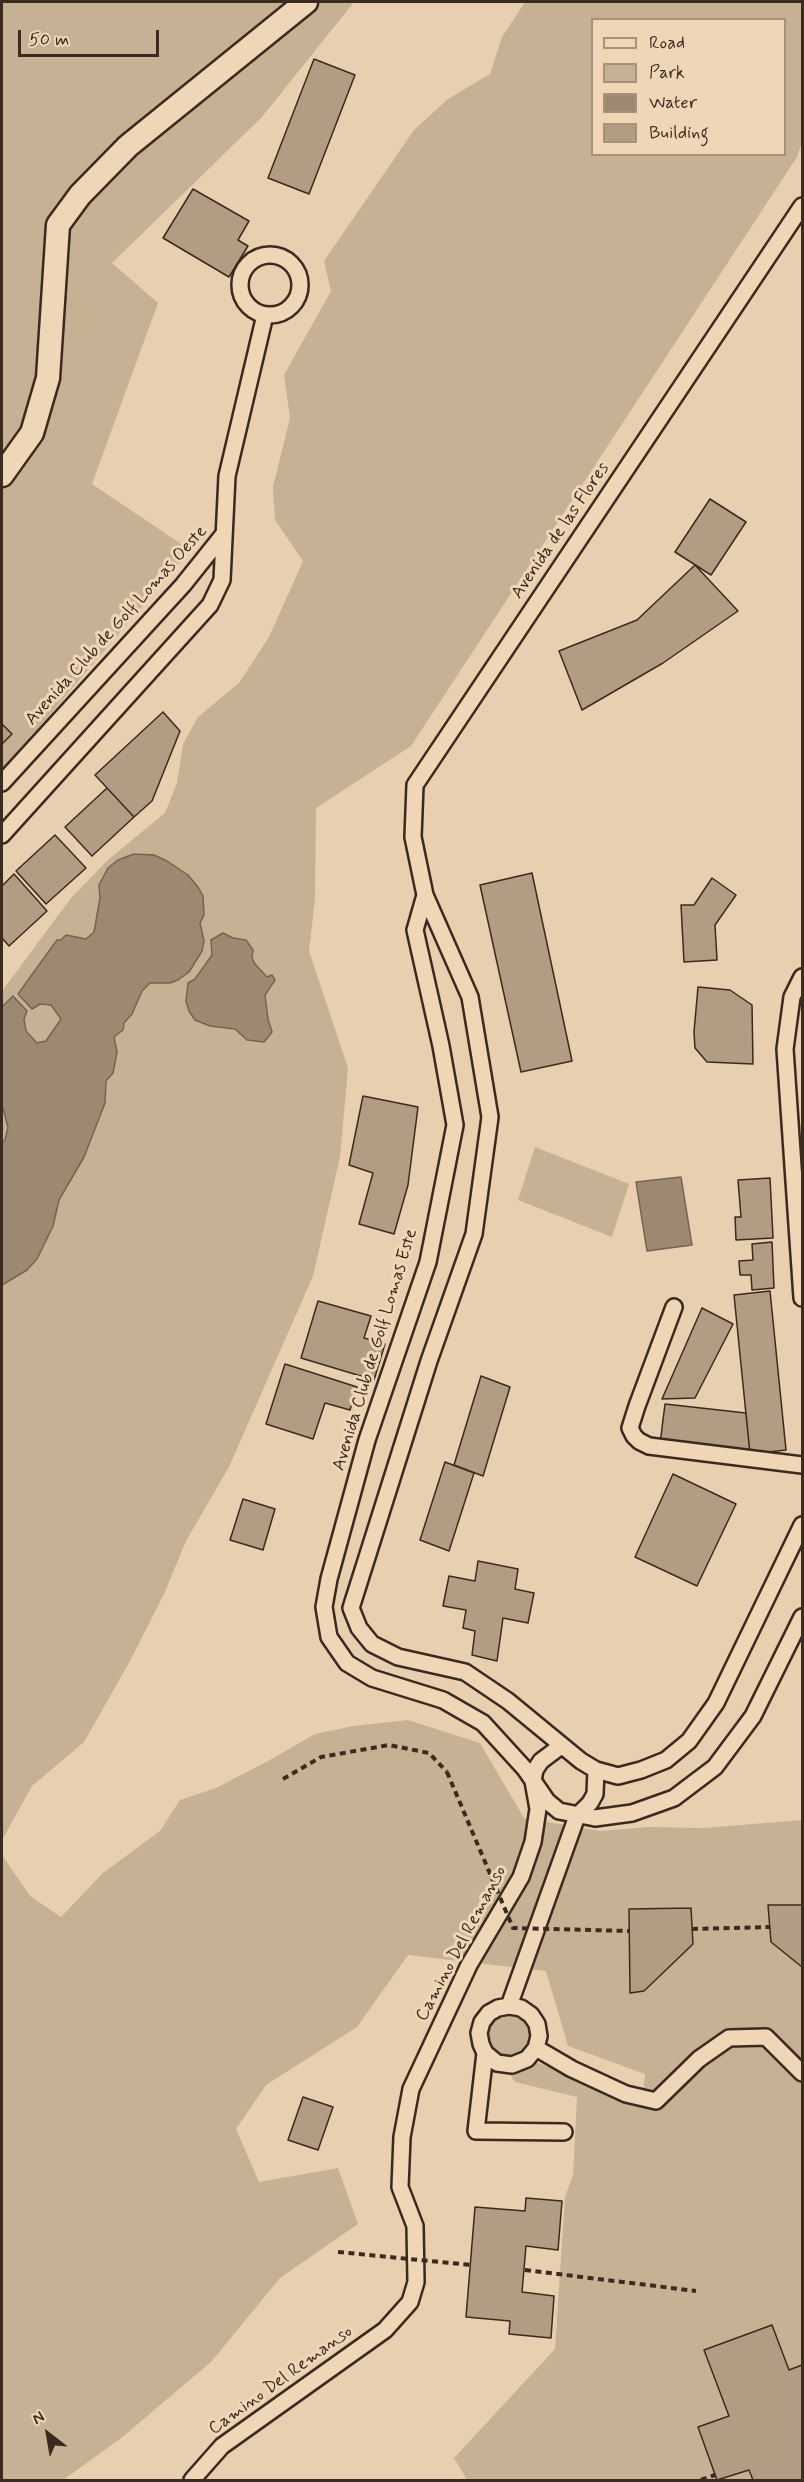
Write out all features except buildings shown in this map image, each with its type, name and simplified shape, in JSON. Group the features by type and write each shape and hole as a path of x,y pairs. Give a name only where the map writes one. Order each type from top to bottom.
{"main road":[{"path":"2,475 32,433 48,378 58,225 80,195 128,146 306,2"}],"street":[{"name":"Avenida de las Flores","path":"425,895 413,837 415,785 802,206"},
{"path":"264,255 276,255 287,260 296,268 300,279 300,291 296,302 288,310 277,315 265,315 254,310 245,302 241,291 241,279 245,268 254,260 264,255"},
{"path":"223,535 227,476 265,315"},
{"name":"Avenida Club de Golf Lomas Oeste","path":"2,783 183,585 223,535"},
{"name":"Avenida Club de Golf Lomas Oeste","path":"2,835 210,605 222,580 223,535"},
{"path":"425,895 470,997 490,1117 474,1234 429,1361 351,1608 359,1628 372,1644 398,1657 465,1672 508,1701 561,1746 596,1770 618,1776 666,1760 689,1742 716,1703 802,1526"},
{"name":"Avenida Club de Golf Lomas Este","path":"425,895 415,930 441,1046 454,1125 428,1262 367,1440 329,1579 324,1607 329,1637 347,1663 372,1678 443,1700 483,1723 534,1781 547,1801 559,1810 577,1816 595,1818 632,1813 674,1798 715,1767 753,1716 802,1617"},
{"path":"802,977 792,996 785,1049 802,1298"},
{"path":"674,1307 630,1428 634,1436 649,1446 802,1465"},
{"path":"534,1781 535,1770 541,1761 561,1746"},
{"path":"509,2006 577,1816 590,1803 595,1794 596,1770"},
{"name":"Camino Del Remanso","path":"192,2481 222,2446 386,2330 411,2302 416,2282 415,2226 400,2187 402,2138 411,2089 469,1965 521,1877 533,1842 538,1809 534,1781"},
{"path":"509,2006 521,2008 531,2015 537,2024 539,2036 536,2048 527,2060 512,2065 497,2063 485,2053 480,2044 479,2033 482,2022 489,2013 498,2008 509,2006"},
{"path":"536,2048 572,2069 626,2094 657,2101 699,2059 729,2038 766,2037 802,2073"},
{"path":"485,2053 476,2131 564,2132"}],"path":[{"path":"283,1779 321,1757 389,1745 429,1753 447,1772 513,1928 629,1931"},
{"path":"692,1929 770,1927"},
{"path":"338,2252 471,2265"},
{"path":"525,2270 696,2291"},
{"path":"701,2481 715,2475"}],"green space":[{"path":"2,2 354,2 262,117 112,263 158,303 92,484 190,550 2,771"},
{"path":"525,2 802,2 802,142 797,157 411,746 316,808 315,899 309,951 348,1068 340,1157 313,1276 229,1467 186,1541 164,1594 130,1661 84,1742 32,1786 2,1840 2,991 71,898 109,859 165,813 177,783 183,744 198,717 239,683 269,637 303,561 275,520 273,487 290,418 284,375 331,291 324,261 414,130 448,99 490,74 502,37"},
{"path":"535,1147 629,1184 612,1237 518,1200"},
{"path":"408,1720 480,1743 524,1818 600,1831 648,1827 704,1828 802,1820 802,2480 467,2480 454,2458 555,2349 565,2197 573,2175 577,2097 515,2082 505,2067 529,2059 642,2106 645,2074 568,2046 546,1971 408,1955 357,2027 266,2085 236,2129 259,2182 338,2168 358,2224 280,2278 211,2362 120,2439 63,2480 2,2480 2,1855 30,1896 61,1917 103,1873 160,1831 180,1800 216,1788 315,1734 353,1726"},
{"path":"509,2013 524,2020 531,2035 524,2050 509,2057 494,2050 487,2035 494,2020"}],"water":[{"path":"134,854 154,855 167,861 188,875 198,887 203,896 204,915 200,923 204,941 202,951 189,972 178,980 170,983 150,983 142,991 132,1014 124,1023 123,1030 114,1037 117,1052 113,1073 106,1081 105,1103 84,1157 59,1200 53,1226 37,1259 27,1270 2,1285 2,1142 5,1140 8,1127 2,1105 2,1007 13,996 27,1011 24,1019 26,1031 37,1043 46,1041 61,1019 51,1005 40,1004 32,1009 18,994 57,940 61,940 66,935 86,939 94,932 100,898 99,885 108,868 118,860"},
{"path":"223,933 233,938 246,940 253,950 252,958 255,964 267,977 272,975 275,980 265,995 272,1032 264,1042 247,1040 235,1029 210,1026 195,1020 189,1011 186,1001 188,983 195,979 212,955 211,940"},
{"path":"681,1177 692,1245 647,1251 636,1182"}]}
